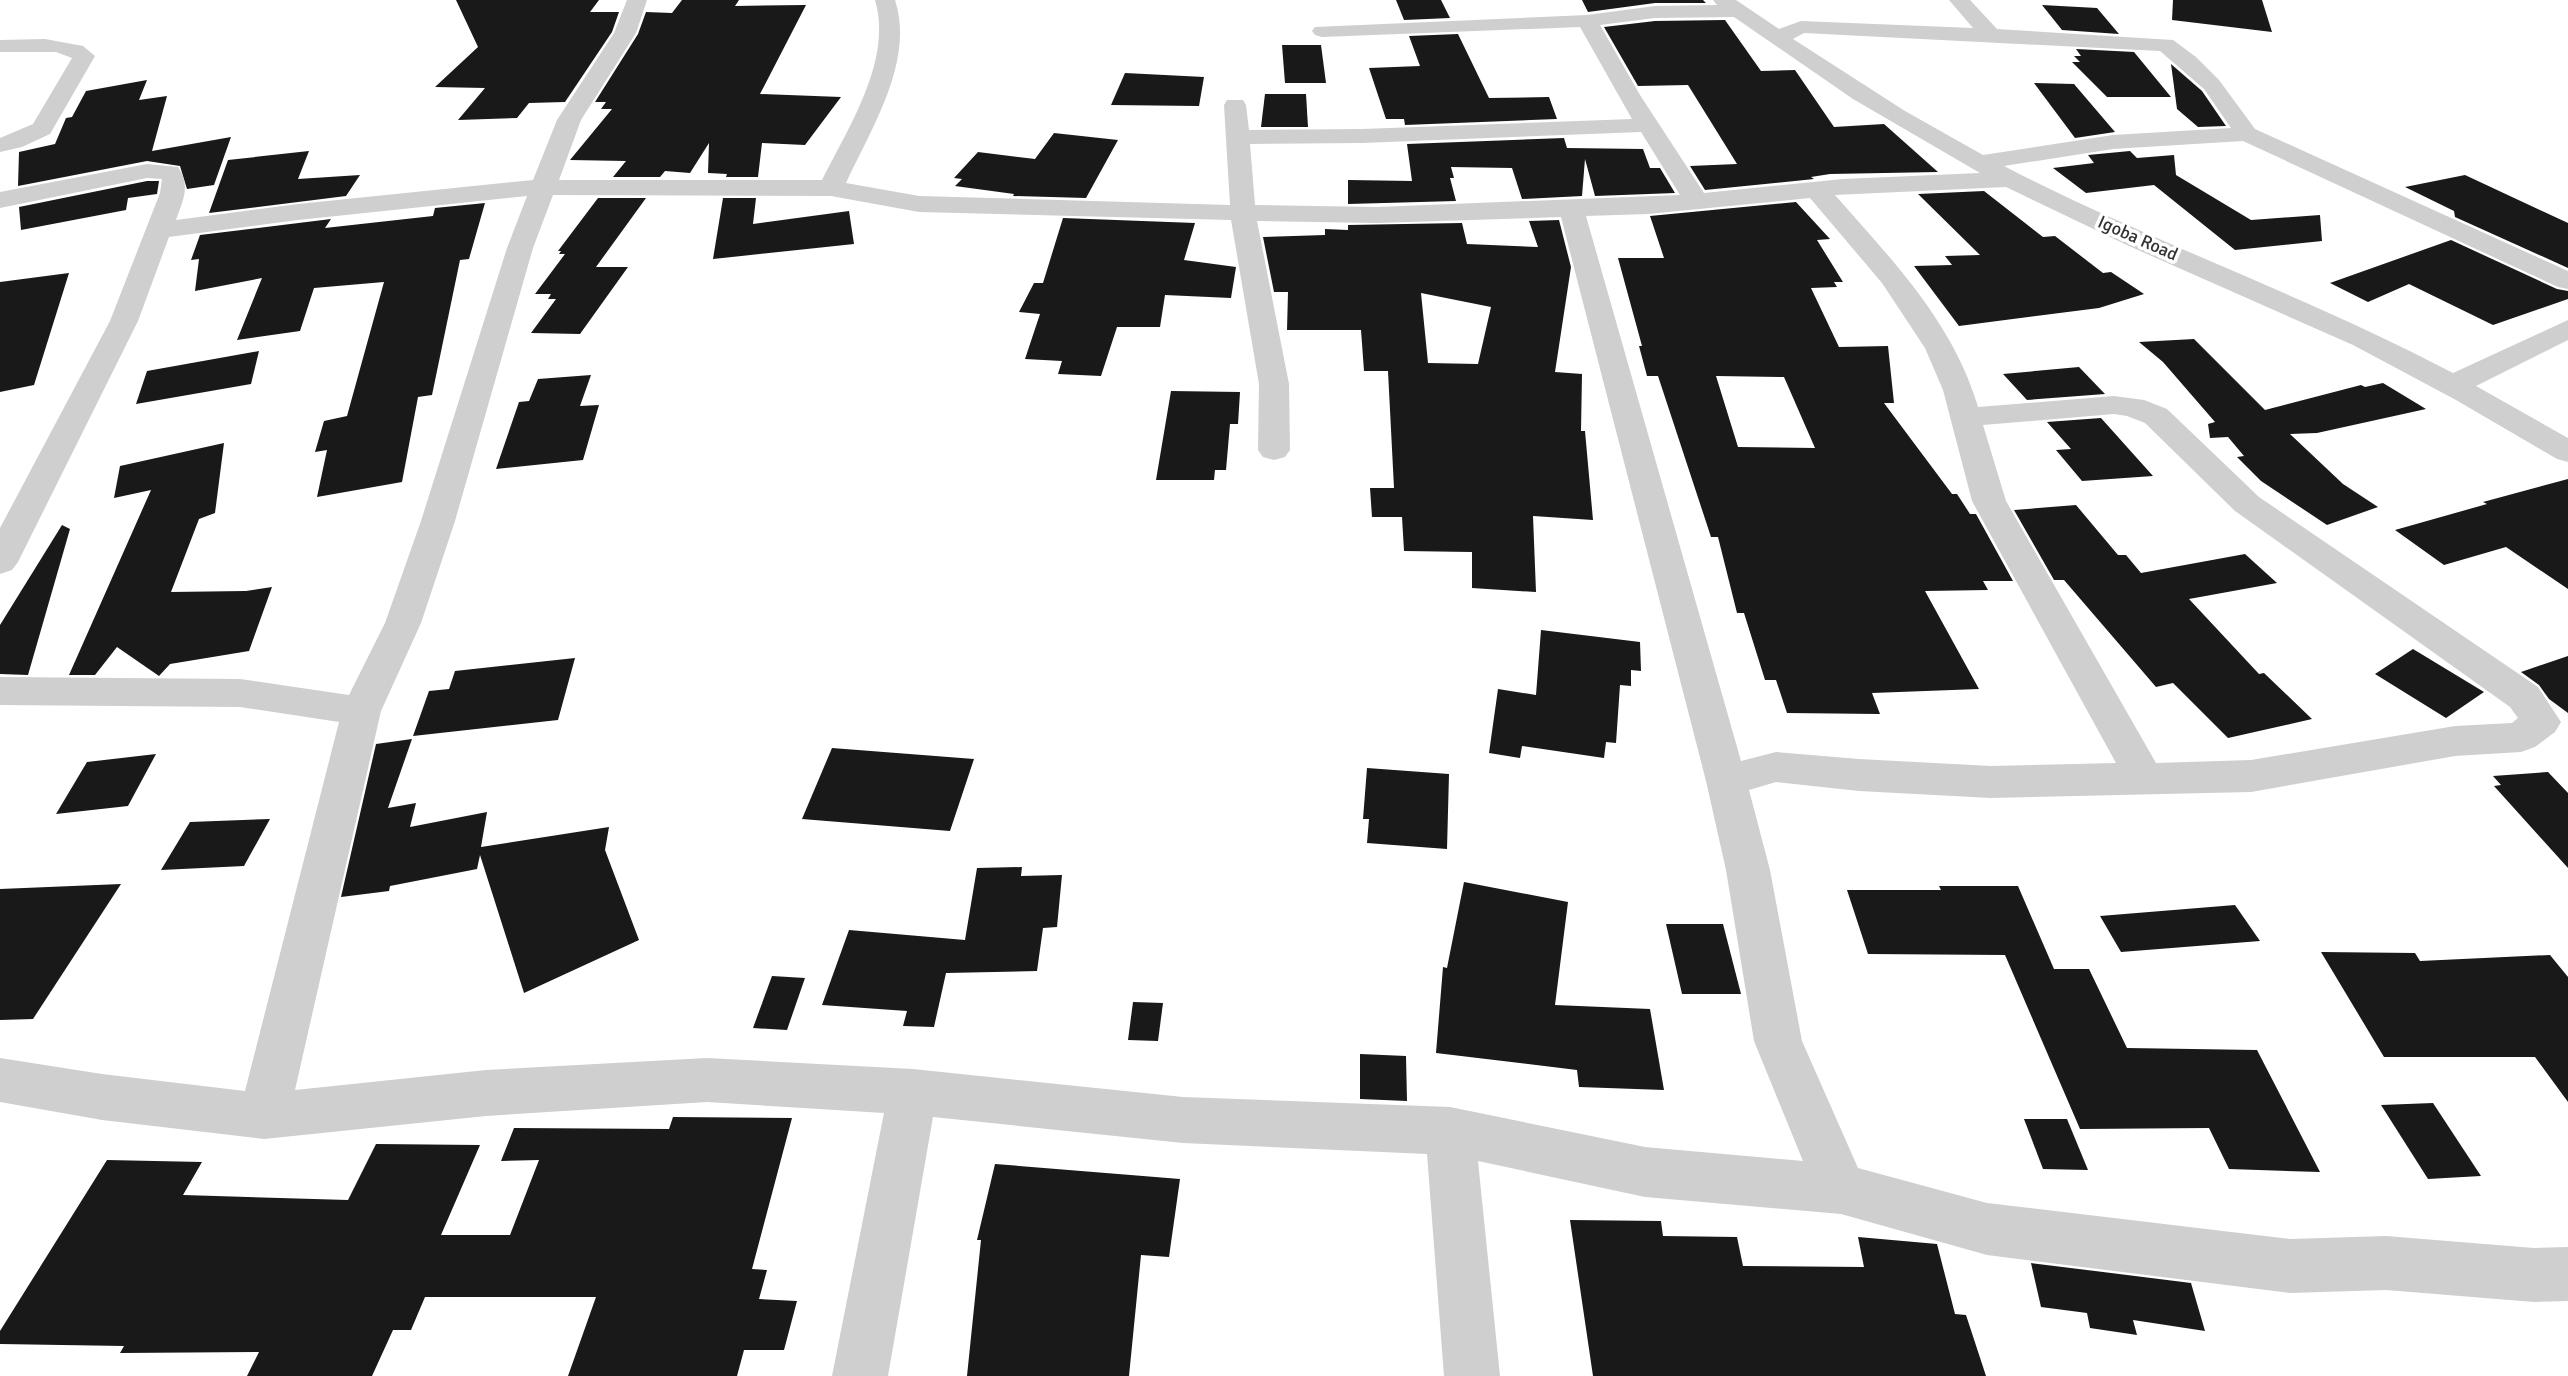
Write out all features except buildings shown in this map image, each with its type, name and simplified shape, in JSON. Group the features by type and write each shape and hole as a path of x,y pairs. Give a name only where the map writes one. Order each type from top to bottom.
{"street":[{"path":"264,1116 361,711 403,623 454,471 520,248 569,120 625,33 637,0"},
{"path":"831,188 868,111 886,58 892,23 885,0"},
{"path":"1959,0 1990,35"},
{"path":"1322,31 1587,21 1730,5"},
{"name":"Igoba Road","path":"1730,5 1910,124 1979,163 2365,340 2454,385 2568,452"},
{"path":"1469,8 1483,25"},
{"path":"1587,21 1697,202"},
{"path":"1777,38 1801,27 1835,27 2165,45 2181,54 2237,114 2246,134"},
{"path":"0,145 14,142 42,129 84,56 74,49 58,46 3,46"},
{"path":"1235,105 1243,214 1274,384 1274,450"},
{"path":"1237,137 1362,136 1650,125"},
{"path":"1979,163 2113,142 2246,134 2568,281"},
{"path":"0,200 147,172 169,172 174,179 173,192 161,230 124,321 0,562"},
{"path":"161,230 298,212 543,187 831,188 919,204 1243,214 1377,215 1572,210 1697,202 1816,190 2009,179"},
{"path":"1816,190 1896,284 1930,330 1952,374 1975,464 1989,501 2144,777"},
{"path":"1572,210 1726,781 1748,870 1778,1041 1841,1189"},
{"path":"2454,385 2568,329"},
{"path":"1726,781 1776,767 1858,775 1991,782 2251,776 2455,741 2521,737 2540,722 2524,696 2247,504 2156,416 2133,407 2114,405 1965,417"},
{"path":"0,691 240,693 361,711"},
{"path":"0,1080 102,1097 264,1116 486,1093 707,1080 913,1093 1183,1120 1450,1130 1645,1172 1841,1189 1987,1229 2290,1266 2386,1263 2534,1275 2568,1273"},
{"path":"860,1376 913,1093"},
{"path":"1450,1130 1472,1376"}]}
